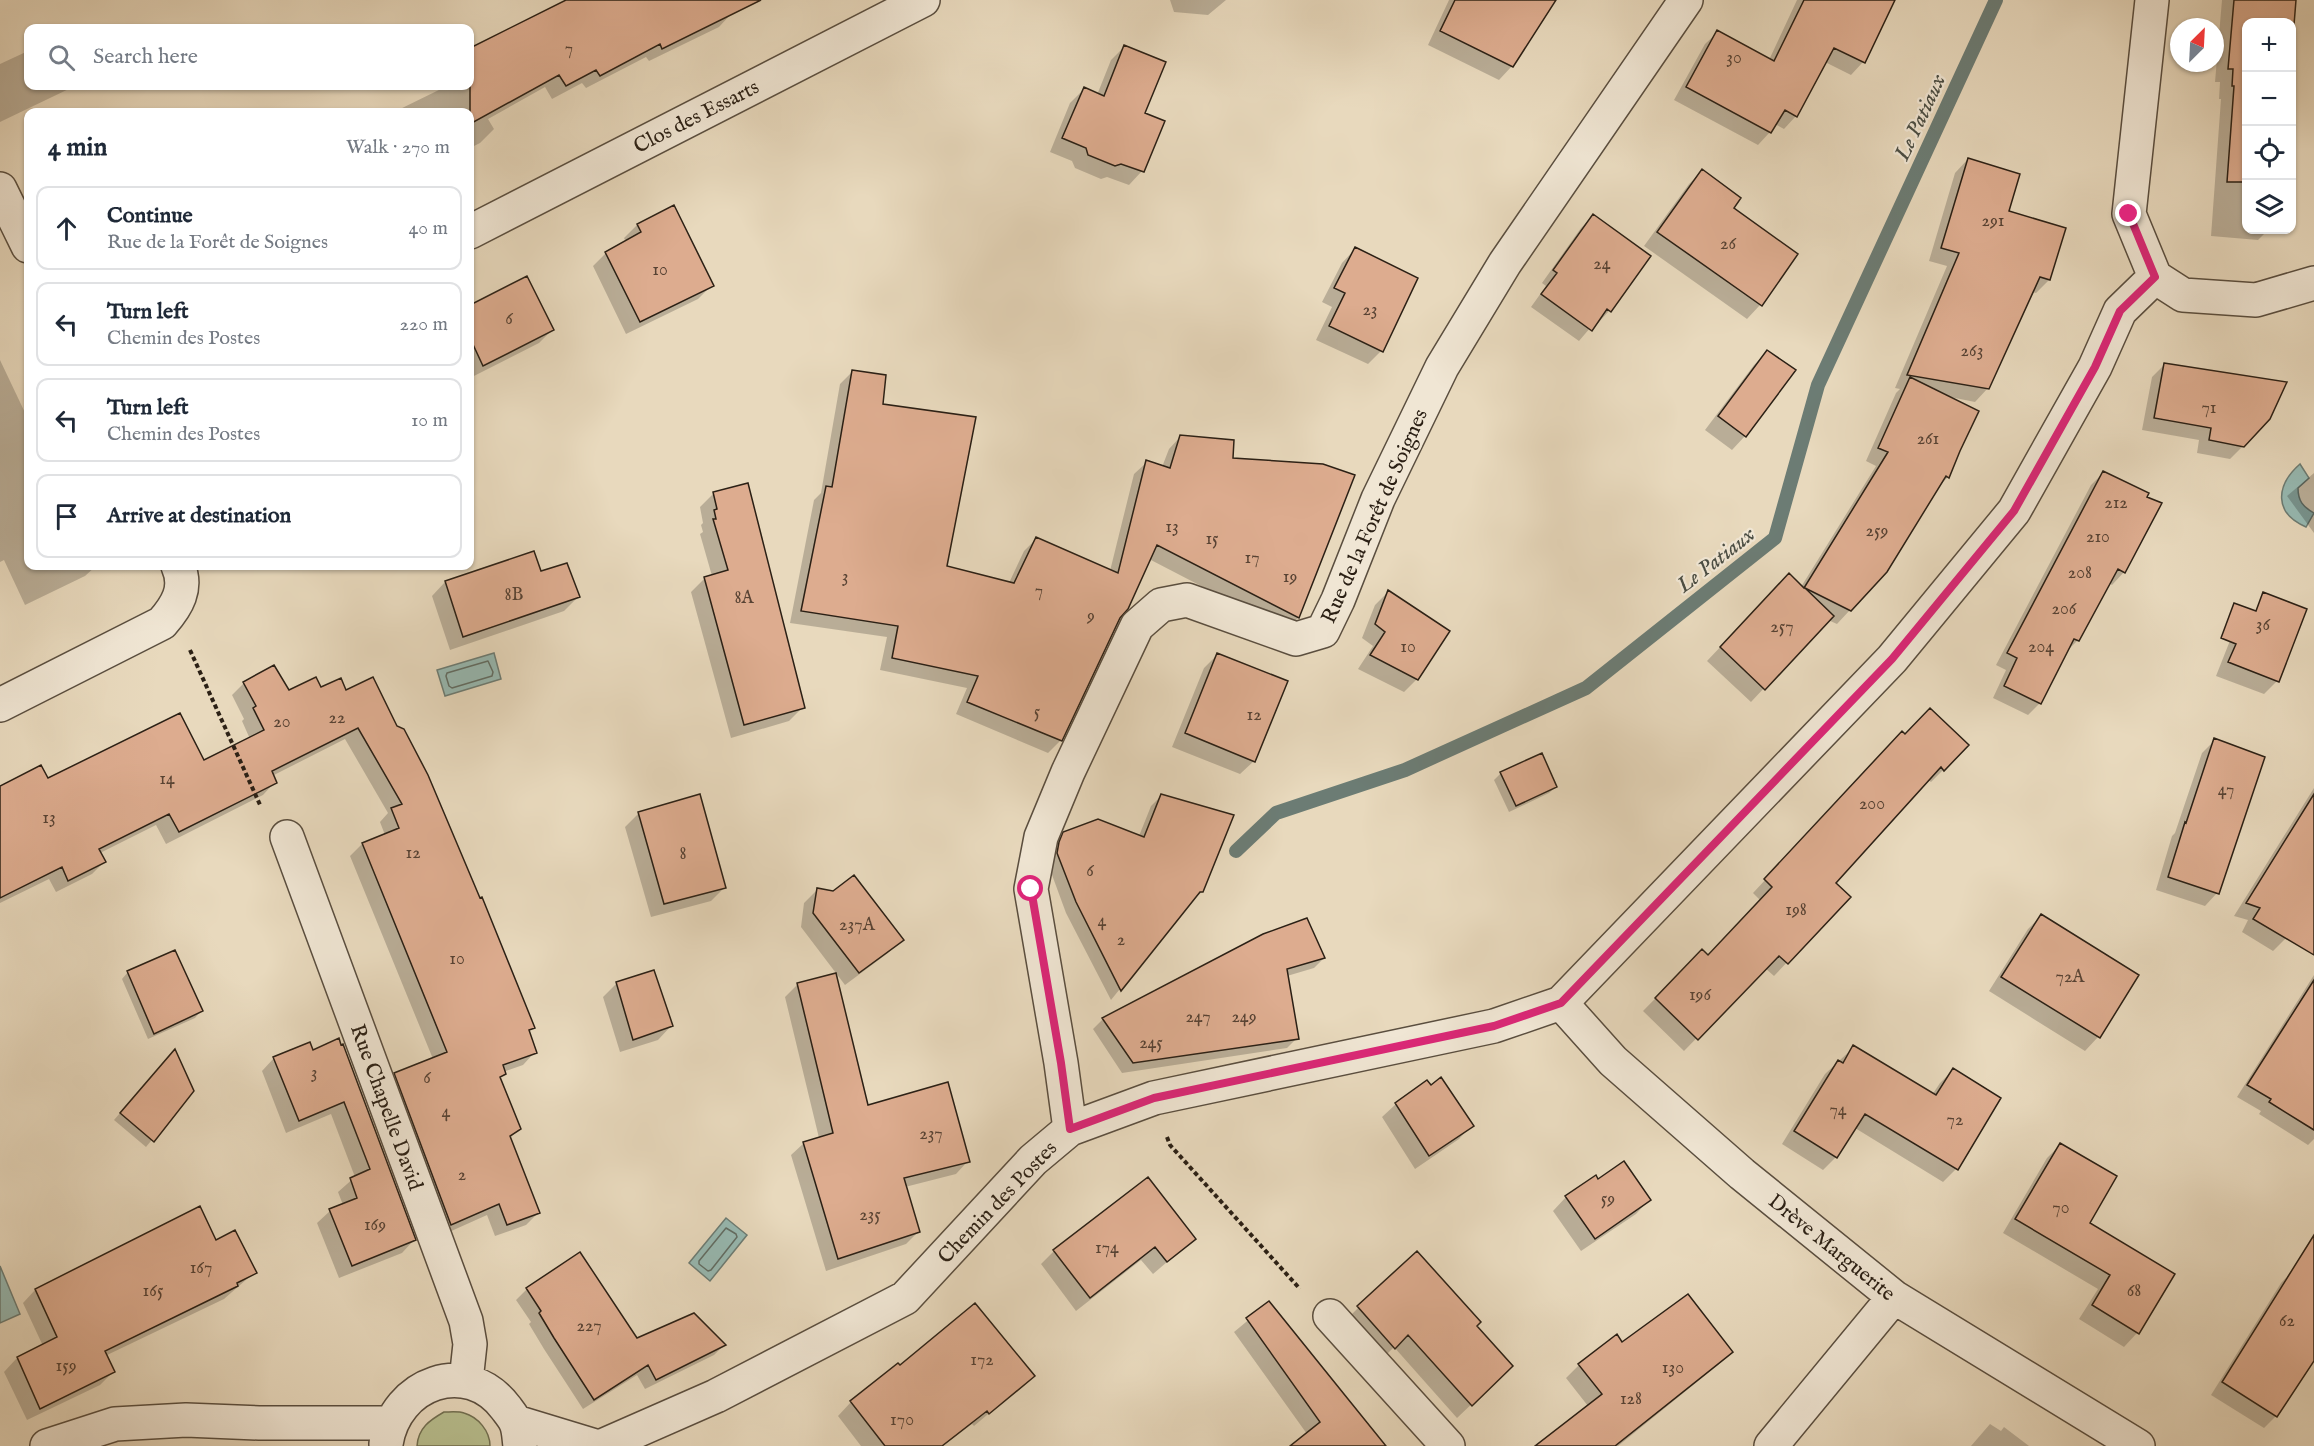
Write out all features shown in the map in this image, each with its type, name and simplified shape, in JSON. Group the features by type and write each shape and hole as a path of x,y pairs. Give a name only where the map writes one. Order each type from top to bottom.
{"street":[{"name":"Clos des Essarts","path":"474,230 923,0"},
{"name":"Rue de la Forêt de Soignes","path":"1070,1129 1031,889 1041,837 1068,772 1137,626 1161,605 1187,600 1296,639 1323,631 1338,600 1378,499 1442,367 1505,262 1686,0"},
{"path":"2151,0 2129,214 2155,277 2183,295 2256,300 2314,283"},
{"path":"0,189 24,238"},
{"name":"Chemin des Postes","path":"602,1446 716,1396 905,1298 1033,1160 1070,1129 1154,1098 1494,1026 1561,1003 1892,659 2014,511 2095,367 2120,311 2155,277"},
{"path":"0,705 162,623 173,611 182,593 180,570"},
{"name":"Rue Chapelle David","path":"287,837 466,1322 470,1353 466,1381"},
{"name":"Drève Marguerite","path":"1561,1003 1612,1061 1742,1174 1894,1297 2138,1446"},
{"path":"1771,1446 1894,1297"},
{"path":"1330,1316 1448,1446"},
{"path":"47,1446 116,1424 186,1420 259,1423 388,1435 403,1403 421,1388 443,1382 466,1381 496,1396 518,1434 595,1446"},
{"path":"259,1423 320,1446"}],"path":[{"path":"173,611 264,815 287,837"},
{"path":"1170,1145 1300,1289 1330,1316"}],"green space":[{"path":"444,1412 462,1412 474,1418 488,1435 490,1446 417,1446 422,1429"}],"water":[{"path":"2300,464 2309,478 2298,488 2299,497 2304,506 2314,513 2306,527 2288,514 2283,506 2282,498 2286,481"},
{"path":"494,653 501,679 445,696 437,670"},
{"path":"726,1218 747,1235 710,1281 689,1263"},
{"path":"0,1266 20,1314 0,1323"}],"building":[{"path":"566,0 761,0 662,49 660,44 600,76 596,70 566,86 559,75 474,122 474,108 470,108 470,90 474,90 474,46"},
{"path":"1455,0 1556,0 1513,67 1440,31"},
{"path":"1804,0 1895,0 1865,63 1834,48 1797,117 1785,110 1771,133 1686,87 1717,30 1774,61"},
{"path":"2234,0 2296,0 2295,18 2242,18 2242,182 2227,182 2234,86 2232,86 2233,69 2228,69"},
{"path":"1124,45 1166,62 1145,113 1165,121 1144,172 1121,164 1115,166 1088,155 1086,148 1062,138 1084,87 1104,96"},
{"path":"1968,158 2020,174 2009,211 2066,228 2050,280 2040,277 1989,389 1907,375 1959,253 1941,248"},
{"path":"1702,169 1741,198 1734,208 1798,254 1762,306 1657,232"},
{"path":"674,205 714,286 640,322 605,252 641,232 637,224"},
{"path":"1593,214 1651,256 1611,312 1607,309 1592,331 1541,294 1557,273 1553,270"},
{"path":"1355,247 1418,278 1383,352 1329,326 1345,293 1334,288"},
{"path":"527,276 554,330 483,366 474,347 474,303"},
{"path":"1767,350 1796,370 1746,437 1718,416"},
{"path":"2164,363 2287,382 2270,419 2244,447 2209,440 2211,428 2154,418"},
{"path":"852,370 886,375 883,404 976,417 947,566 1014,583 1036,537 1118,573 1146,460 1170,468 1180,435 1234,440 1233,458 1323,464 1355,475 1299,618 1157,545 1128,609 1120,618 1062,741 967,702 978,676 892,658 898,626 801,611 826,486 832,487"},
{"path":"1910,377 1979,411 1949,478 1946,476 1887,572 1851,611 1805,588 1834,616 1765,690 1720,647 1789,573 1804,588 1888,452 1878,448"},
{"path":"2103,471 2149,493 2147,497 2162,503 2125,573 2118,569 2079,641 2074,639 2041,704 2004,686 2017,658 2007,653"},
{"path":"748,483 805,708 744,725 704,577 728,570 713,519 716,519 714,510 717,509 713,492"},
{"path":"534,551 541,571 567,563 580,597 463,637 445,581"},
{"path":"1388,590 1450,631 1418,680 1370,655 1385,632 1375,624"},
{"path":"2263,592 2307,609 2279,682 2228,662 2236,644 2221,638 2234,603 2256,611"},
{"path":"1217,653 1288,681 1255,762 1185,733"},
{"path":"274,665 289,690 316,677 321,687 341,678 346,690 373,677 397,726 404,729 428,775 480,898 482,897 535,1028 529,1030 537,1053 503,1065 506,1074 500,1077 521,1129 510,1136 540,1213 507,1225 499,1204 451,1225 394,1073 447,1052 362,843 399,828 391,808 402,804 358,728 272,771 277,783 179,832 169,814 99,849 106,862 68,881 62,867 0,898 0,786 41,765 48,778 180,713 204,760 264,730 253,708 256,706 243,682"},
{"path":"1930,708 1969,745 1944,771 1941,767 1836,883 1851,897 1788,964 1779,956 1698,1040 1655,998 1702,949 1708,955 1772,887 1764,879 1902,731 1905,734"},
{"path":"2214,738 2265,757 2219,894 2168,877"},
{"path":"1542,753 1557,787 1516,806 1500,772"},
{"path":"700,794 726,888 664,904 638,812"},
{"path":"1161,794 1234,815 1203,892 1200,892 1121,991 1076,902 1057,853 1059,842 1063,832 1098,819 1144,837"},
{"path":"2314,794 2314,955 2253,919 2260,908 2246,903"},
{"path":"854,875 904,940 859,973 813,913 817,888 833,891"},
{"path":"2041,914 2139,975 2100,1038 2001,977"},
{"path":"1307,918 1325,958 1287,969 1299,1039 1133,1063 1102,1018 1263,934"},
{"path":"175,950 203,1011 154,1034 127,971"},
{"path":"654,970 673,1026 633,1040 616,982"},
{"path":"836,973 868,1105 948,1082 970,1162 904,1178 920,1232 838,1259 803,1142 833,1133 797,983"},
{"path":"2314,980 2314,1130 2269,1102 2271,1099 2247,1085"},
{"path":"339,1038 416,1240 352,1266 329,1209 357,1198 350,1178 370,1169 344,1102 299,1121 273,1057 310,1042 313,1050"},
{"path":"1853,1045 1936,1095 1953,1068 2001,1098 1958,1170 1865,1114 1837,1158 1794,1131 1838,1060 1843,1063"},
{"path":"175,1049 194,1091 154,1142 120,1113"},
{"path":"1441,1077 1474,1126 1429,1156 1395,1103 1427,1080 1431,1085"},
{"path":"2060,1143 2117,1176 2090,1223 2175,1274 2139,1334 2092,1305 2110,1275 2015,1219"},
{"path":"1624,1161 1651,1200 1595,1239 1565,1196 1596,1175 1598,1179"},
{"path":"1148,1177 1196,1239 1167,1262 1155,1247 1090,1298 1053,1250"},
{"path":"200,1206 216,1240 235,1230 257,1273 237,1283 238,1286 105,1351 115,1372 40,1409 17,1357 57,1337 35,1289"},
{"path":"2314,1235 2314,1361 2277,1417 2222,1382"},
{"path":"1417,1251 1481,1322 1477,1326 1513,1366 1472,1406 1408,1335 1395,1349 1357,1306"},
{"path":"580,1252 637,1338 694,1313 726,1345 656,1380 648,1365 594,1400 554,1338 539,1313 541,1311 526,1288"},
{"path":"1688,1294 1733,1352 1615,1446 1535,1446 1602,1394 1578,1364 1617,1334 1622,1342"},
{"path":"1269,1301 1386,1446 1290,1446 1320,1422 1246,1318"},
{"path":"975,1303 1035,1376 989,1414 987,1411 942,1446 885,1446 850,1401 898,1363 900,1365"}],"waterway":[{"name":"Le Patiaux","path":"1236,851 1276,813 1405,770 1586,688 1775,538 1818,385 1996,0"}],"route":[{"path":"1031,889 1070,1129 1154,1098 1494,1026 1561,1003 1892,659 2014,511 2095,367 2120,311 2155,277 2129,214"}]}
